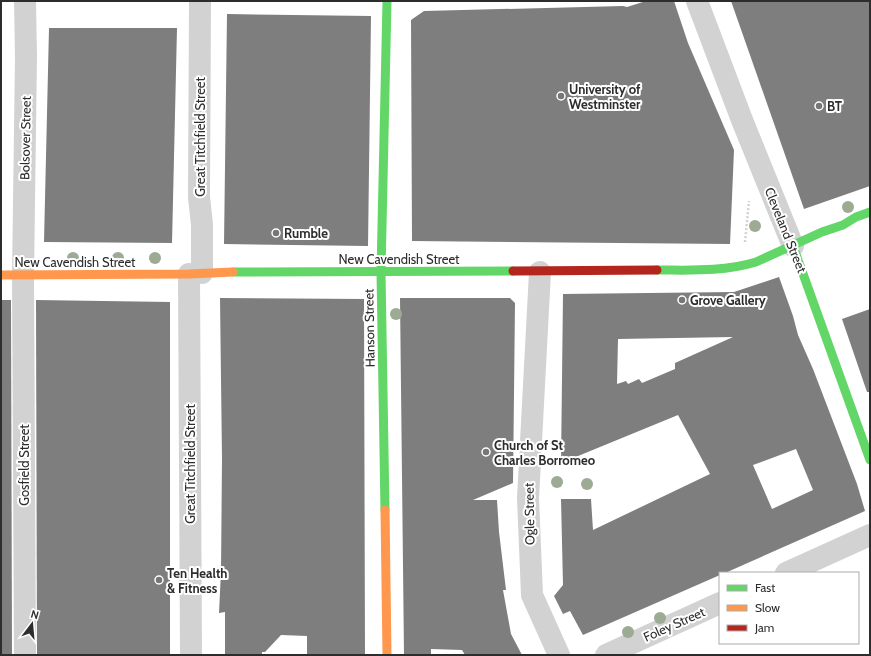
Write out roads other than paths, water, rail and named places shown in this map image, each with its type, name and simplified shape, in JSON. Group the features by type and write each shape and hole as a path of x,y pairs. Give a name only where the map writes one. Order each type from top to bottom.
{"street":[{"name":"Bolsover Street","path":"23,276 26,56 25,1"},
{"name":"Great Titchfield Street","path":"191,655 196,273 202,225 199,197 200,1"},
{"name":"Hanson Street","path":"387,1 381,272 387,655"},
{"name":"Cleveland Street","path":"697,1 742,120 793,246 870,460"},
{"name":"New Cavendish Street","path":"1,275 718,270 746,265 793,246 822,232 843,225 856,217 870,212"},
{"name":"Ogle Street","path":"540,272 528,498 532,595 559,655"},
{"name":"Gosfield Street","path":"23,276 25,655"},
{"path":"788,572 870,535"},
{"name":"Foley Street","path":"606,655 719,603"}],"place":[{"name":"University of Westminster","path":"561,96"},
{"name":"BT","path":"819,106"},
{"name":"Rumble","path":"276,233"},
{"name":"Grove Gallery","path":"682,300"},
{"name":"Church of St Charles Borromeo","path":"486,452"},
{"name":"Ten Health & Fitness","path":"159,580"}]}
